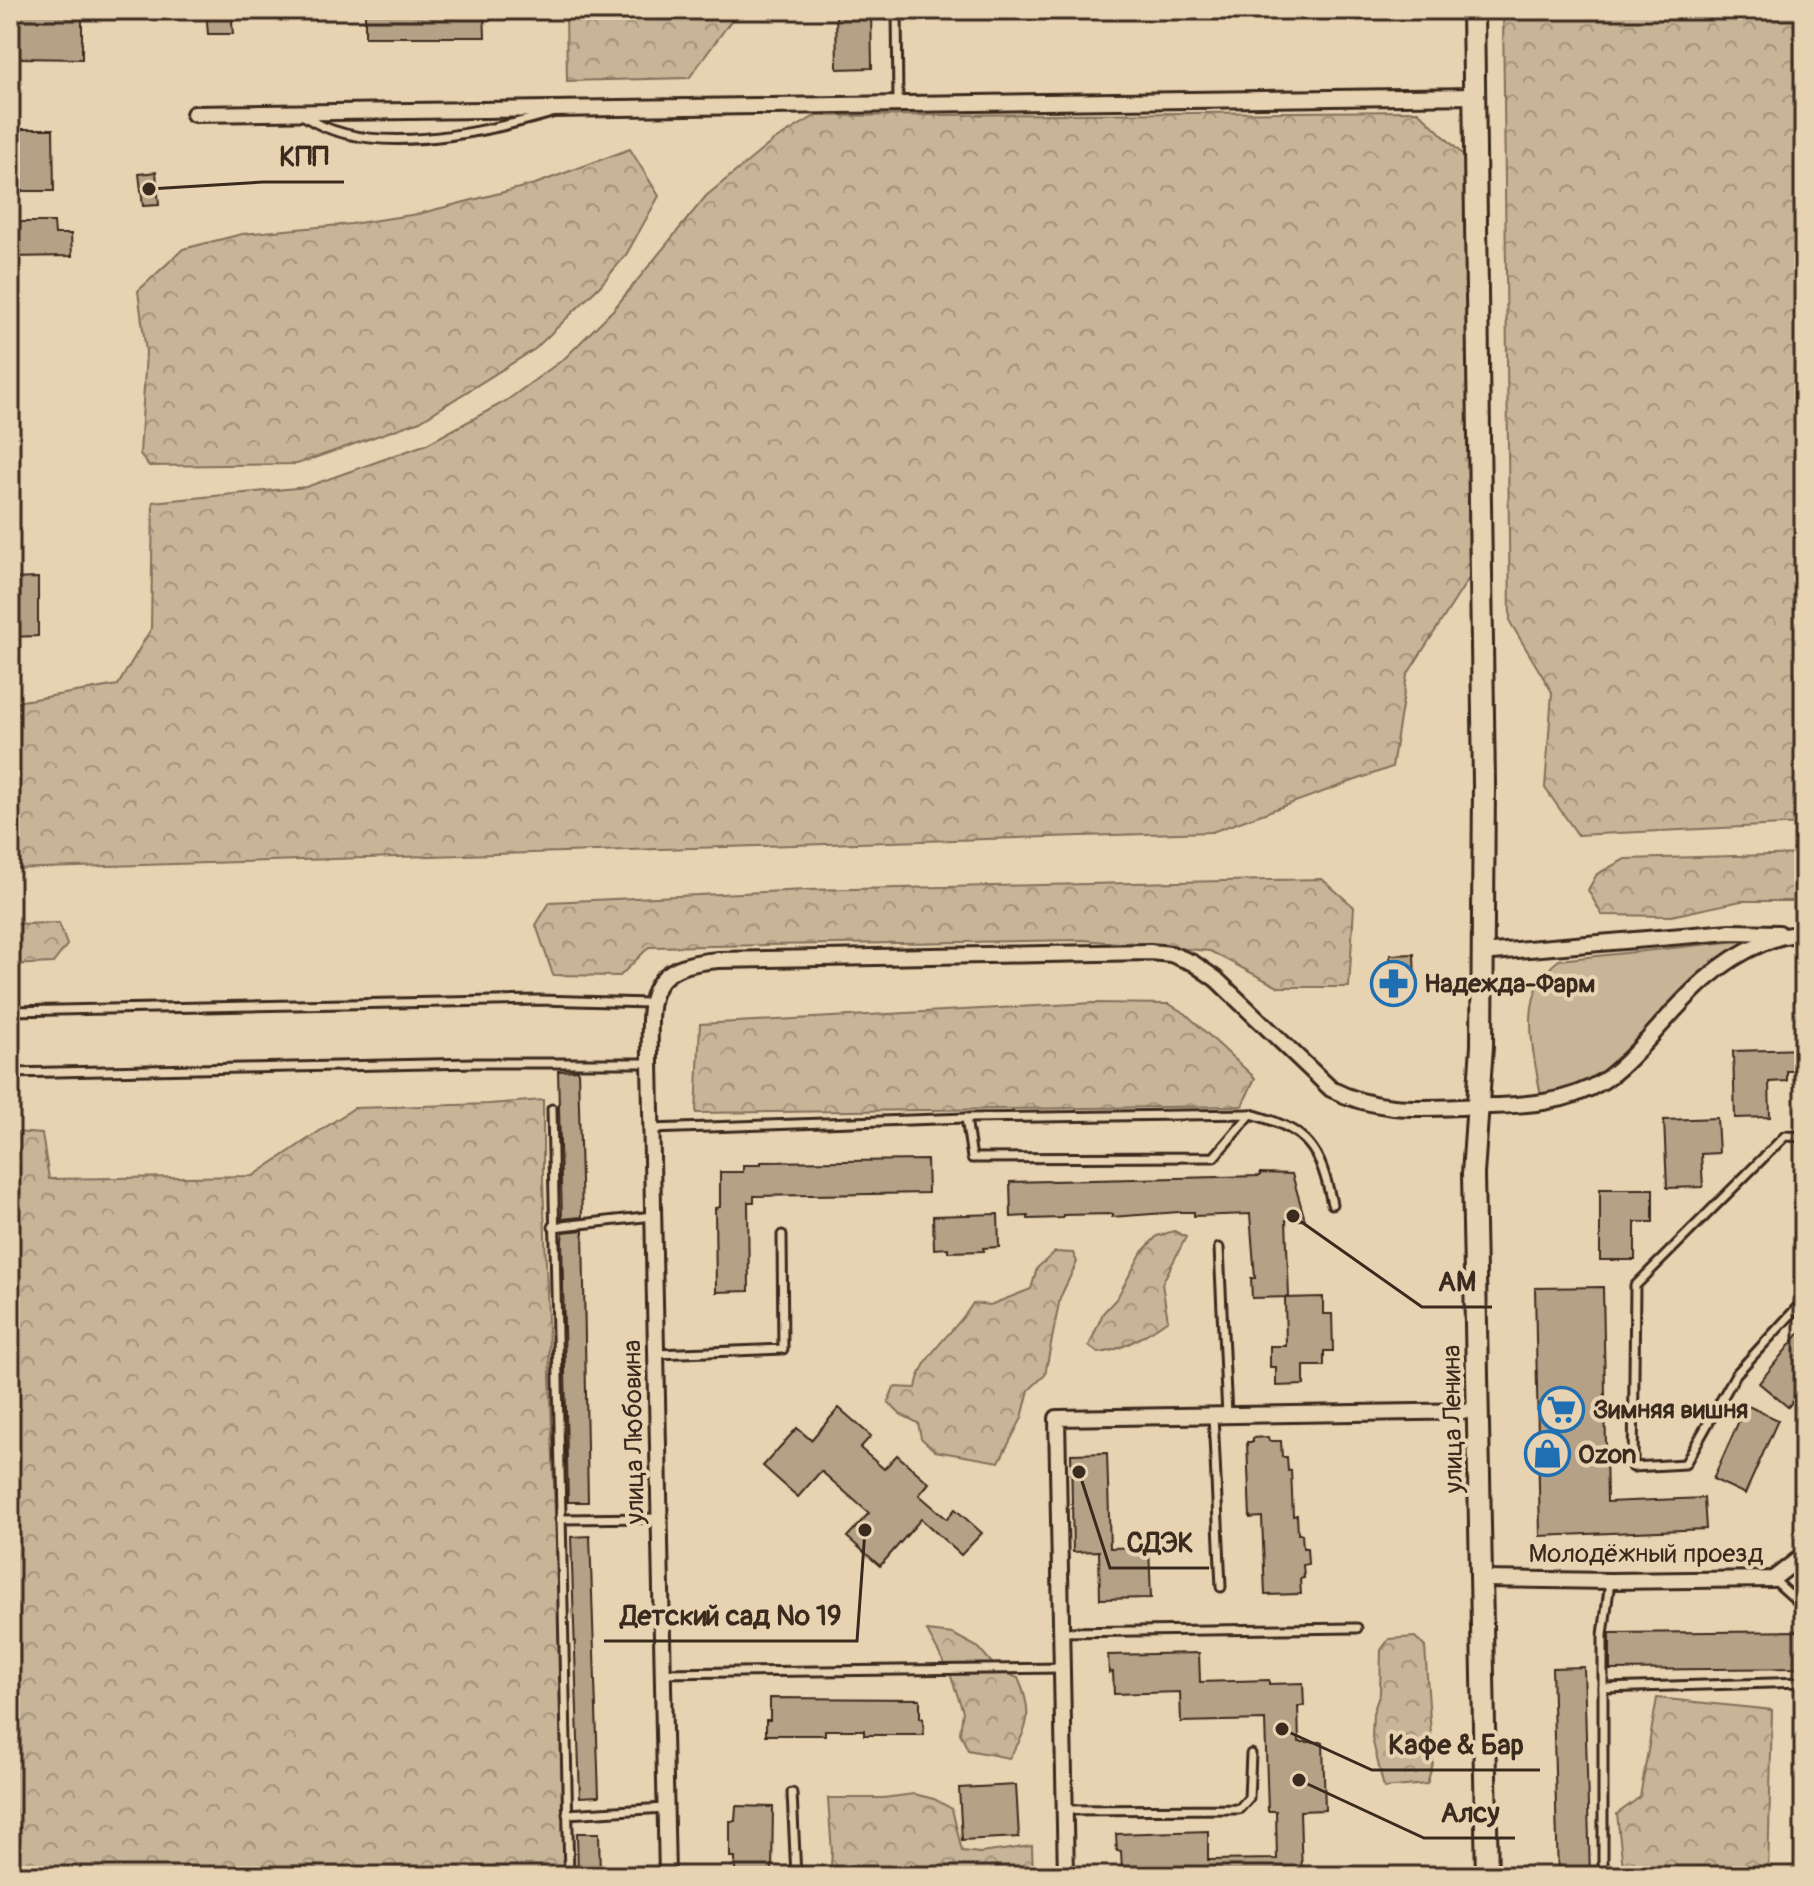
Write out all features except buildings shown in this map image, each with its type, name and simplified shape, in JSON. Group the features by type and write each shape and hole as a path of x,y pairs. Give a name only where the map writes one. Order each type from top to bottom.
{"main road":[{"name":"улица Ленина","path":"1473,10 1484,785 1480,957 1482,1046 1473,1174 1487,1876"}],"street":[{"path":"194,114 1475,96"},
{"path":"1480,957 1730,932 1804,934"},
{"path":"653,996 667,975 679,966 718,960 1171,954 1193,963 1216,979 1331,1089 1351,1100 1400,1110 1477,1106 1562,1101 1604,1080 1636,1052 1691,992 1719,967 1752,948 1787,934"},
{"name":"улица Любовина","path":"653,996 651,1129 667,1876"},
{"path":"1066,1876 1057,1418 1478,1411"},
{"name":"Молодёжный проезд","path":"1481,1579 1773,1579 1804,1555"}],"lane":[{"path":"897,10 898,103"},
{"path":"299,112 321,127 352,136 384,140 506,127 572,108"},
{"path":"10,1011 653,996"},
{"path":"10,1073 459,1063 650,1063"},
{"path":"552,1109 569,1876"},
{"path":"651,1129 966,1118 1251,1114 1276,1121 1299,1133 1324,1167 1332,1204"},
{"path":"966,1118 972,1158 1214,1157 1251,1114"},
{"path":"1804,1137 1785,1136 1635,1286 1633,1467 1685,1464 1736,1374 1804,1300"},
{"path":"553,1227 653,1216"},
{"path":"656,1354 783,1349 782,1235"},
{"path":"1219,1248 1221,1587"},
{"path":"560,1519 659,1518"},
{"path":"1773,1579 1804,1607"},
{"path":"1603,1876 1603,1635 1610,1581"},
{"path":"1062,1632 1357,1628"},
{"path":"663,1673 1062,1668"},
{"path":"1603,1688 1804,1682"},
{"path":"1065,1810 1239,1809 1249,1798 1251,1754"},
{"path":"792,1793 796,1876"},
{"path":"567,1814 665,1808"}],"green space":[{"path":"566,10 739,10 689,78 567,81"},
{"path":"1503,10 1804,10 1804,824 1578,835 1545,788 1552,692 1510,622"},
{"path":"1418,111 1464,156 1469,578 1407,675 1392,767 1212,832 10,869 10,708 22,701 118,685 151,629 153,502 306,487 427,444 506,401 565,358 613,310 706,196 773,141 815,116"},
{"path":"630,149 659,196 626,255 600,286 535,349 420,421 297,464 149,466 140,454 146,352 138,291 183,249 242,234 418,214 535,184"},
{"path":"1804,854 1804,901 1741,901 1671,916 1602,915 1588,890 1597,874 1625,859"},
{"path":"1322,879 1354,907 1349,987 1278,987 1210,951 1084,940 649,947 620,976 553,975 536,925 550,902 806,890"},
{"path":"59,923 67,945 53,963 10,965 10,924"},
{"path":"1748,940 1752,948 1719,967 1604,1080 1542,1103 1532,1046 1532,1007 1536,990 1545,974 1559,960"},
{"path":"1093,1003 1169,1004 1186,1014 1255,1078 1242,1106 696,1113 700,1024"},
{"path":"543,1100 543,1180 568,1876 10,1876 10,1128 14,1132 42,1134 49,1179 253,1176 354,1108"},
{"path":"1174,1231 1186,1237 1162,1284 1168,1320 1125,1346 1098,1353 1089,1346 1103,1313 1117,1298 1142,1252 1157,1236"},
{"path":"1055,1252 1073,1253 1077,1262 1060,1298 1045,1375 1029,1390 1022,1418 999,1462 935,1451 921,1438 918,1423 900,1414 888,1402 894,1387 916,1388 924,1365 973,1303 990,1305 1031,1289 1037,1268"},
{"path":"927,1631 953,1634 979,1648 997,1669 1018,1678 1026,1700 1027,1719 1009,1758 968,1750 960,1733 963,1711 950,1674"},
{"path":"1415,1637 1425,1647 1433,1764 1427,1784 1384,1788 1372,1738 1373,1713 1380,1693 1381,1650 1389,1639"},
{"path":"1657,1698 1772,1710 1768,1876 1624,1876 1617,1814 1640,1797"},
{"path":"914,1794 934,1799 952,1809 962,1851 980,1853 1032,1846 1033,1876 830,1876 832,1853 828,1798 883,1798"}],"place":[{"name":"КПП","path":"149,189"},
{"name":"Надежда-Фарм","path":"1393,983"},
{"name":"АМ","path":"1293,1216"},
{"name":"Зимняя вишня","path":"1562,1409"},
{"name":"Ozon","path":"1547,1454"},
{"name":"СДЭК","path":"1079,1472"},
{"name":"Детский сад № 19","path":"865,1530"},
{"name":"Кафе & Бар","path":"1282,1729"},
{"name":"Алсу","path":"1299,1780"}]}
